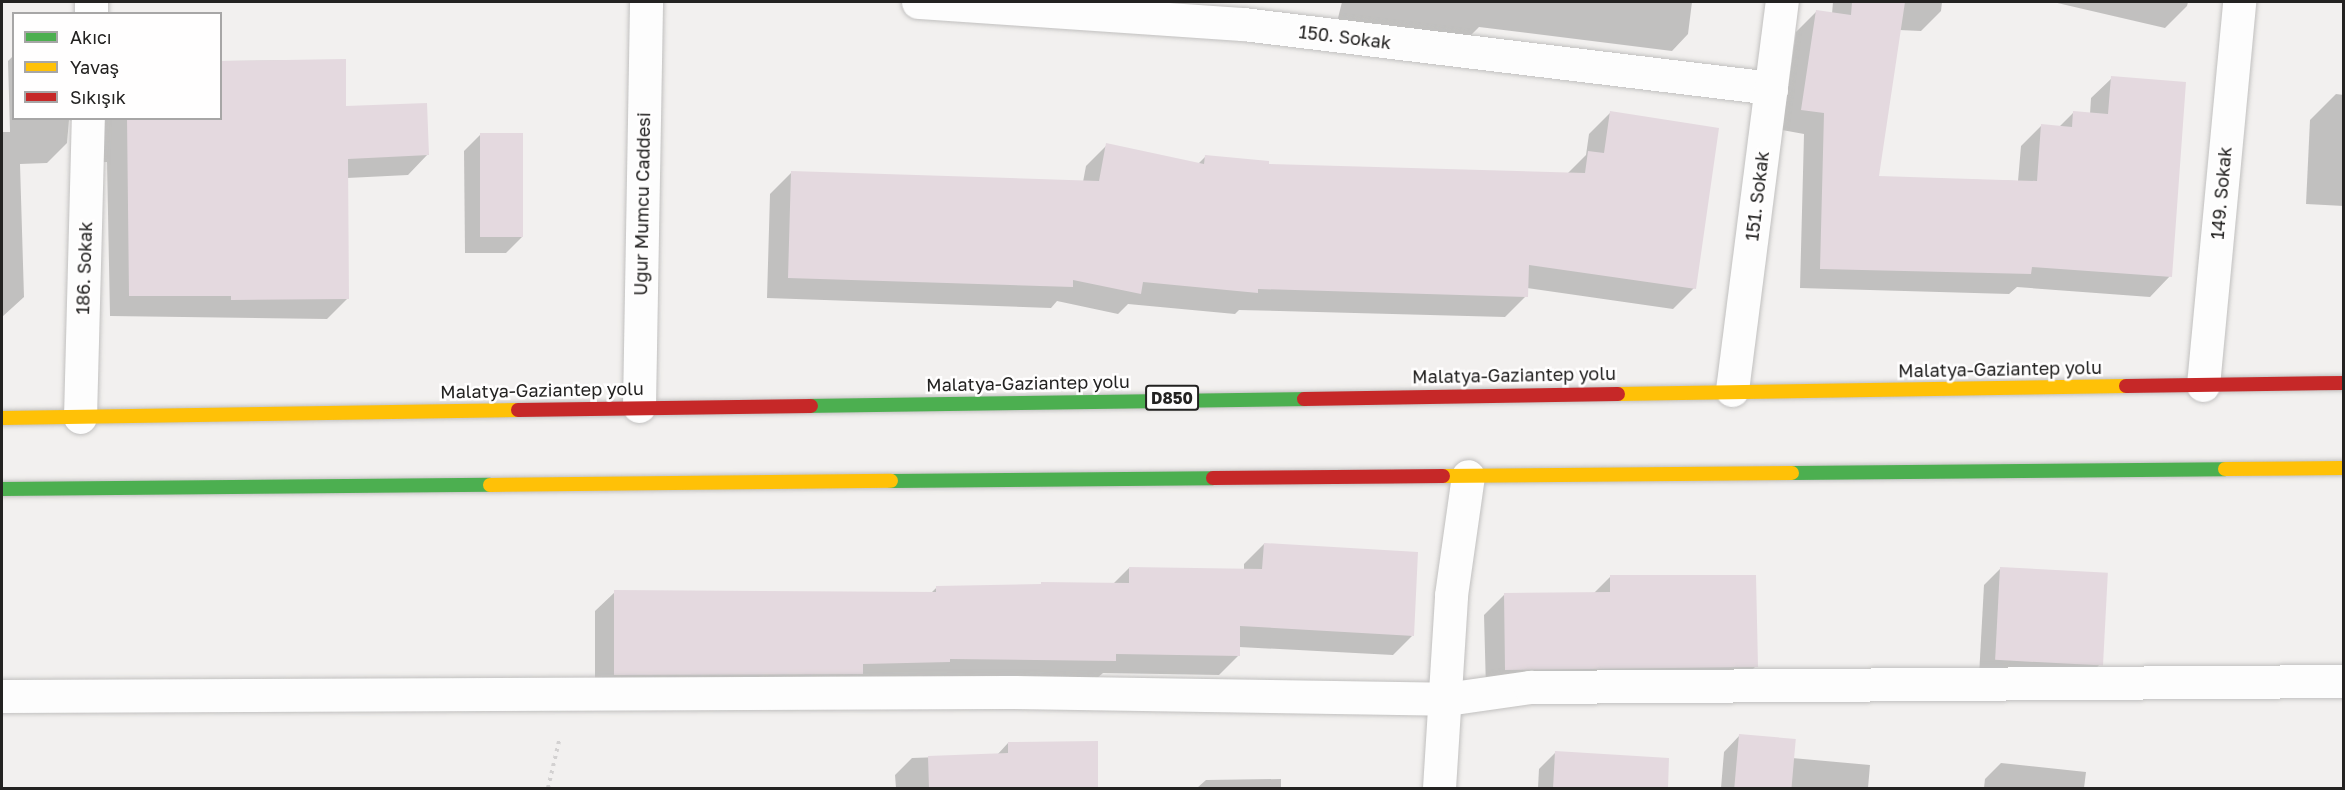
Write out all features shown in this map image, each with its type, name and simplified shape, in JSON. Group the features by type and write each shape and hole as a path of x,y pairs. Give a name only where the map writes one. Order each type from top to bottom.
{"highway":[{"name":"Malatya-Gaziantep yolu","path":"2,418 639,406 2343,382"},
{"path":"2,489 2343,468"}],"street":[{"name":"Uğur Mumcu Caddesi","path":"639,406 646,2"},
{"name":"150. Sokak","path":"918,2 1243,24 1771,88"},
{"name":"151. Sokak","path":"1732,390 1782,2"},
{"name":"149. Sokak","path":"2203,385 2239,2"},
{"name":"186. Sokak","path":"80,417 88,120"},
{"path":"1439,789 1451,595 1468,476"},
{"path":"2,696 1014,692 1446,699 1530,687 2343,681"}],"path":[{"path":"548,789 570,695"}],"building":[{"path":"1852,2 1905,2 1879,176 2037,181 2041,124 2072,127 2073,111 2108,114 2111,76 2186,82 2172,277 2032,267 2031,274 1820,269 1824,113 1801,110 1816,10 1851,15"},
{"path":"346,59 346,106 427,103 429,155 348,159 349,299 231,300 231,296 129,296 127,120 222,120 222,61"},
{"path":"1610,111 1719,128 1696,289 1529,265 1528,297 1258,289 1258,293 1143,282 1141,294 1073,280 1073,287 788,278 791,171 1099,181 1106,143 1204,164 1205,155 1269,161 1269,164 1585,173 1588,151 1604,153"},
{"path":"480,133 523,133 523,237 480,237"},
{"path":"1264,543 1418,552 1414,636 1240,626 1240,656 1116,654 1116,661 950,659 950,662 863,664 863,674 614,675 614,590 936,592 936,586 1041,584 1041,582 1129,583 1129,567 1262,569"},
{"path":"2000,567 2108,573 2103,666 1995,660"},
{"path":"1610,575 1756,575 1758,667 1505,670 1504,593 1610,592"},
{"path":"1739,734 1796,739 1791,788 1734,788"},
{"path":"1098,741 1098,789 929,789 928,756 1008,753 1008,742"},
{"path":"1555,751 1669,758 1668,789 1553,789"}],"traffic: fast":[{"path":"811,406 1304,399"},
{"path":"1792,473 2225,469"},
{"path":"891,481 1213,478"},
{"path":"2,489 490,485"}],"traffic: slow":[{"path":"1618,394 2126,386"},
{"path":"2,418 518,410"},
{"path":"2225,469 2344,468"},
{"path":"1443,476 1792,473"},
{"path":"490,485 891,481"}],"traffic: jam":[{"path":"2126,386 2344,383"},
{"path":"1304,399 1618,394"},
{"path":"518,410 811,406"},
{"path":"1213,478 1443,476"}]}
